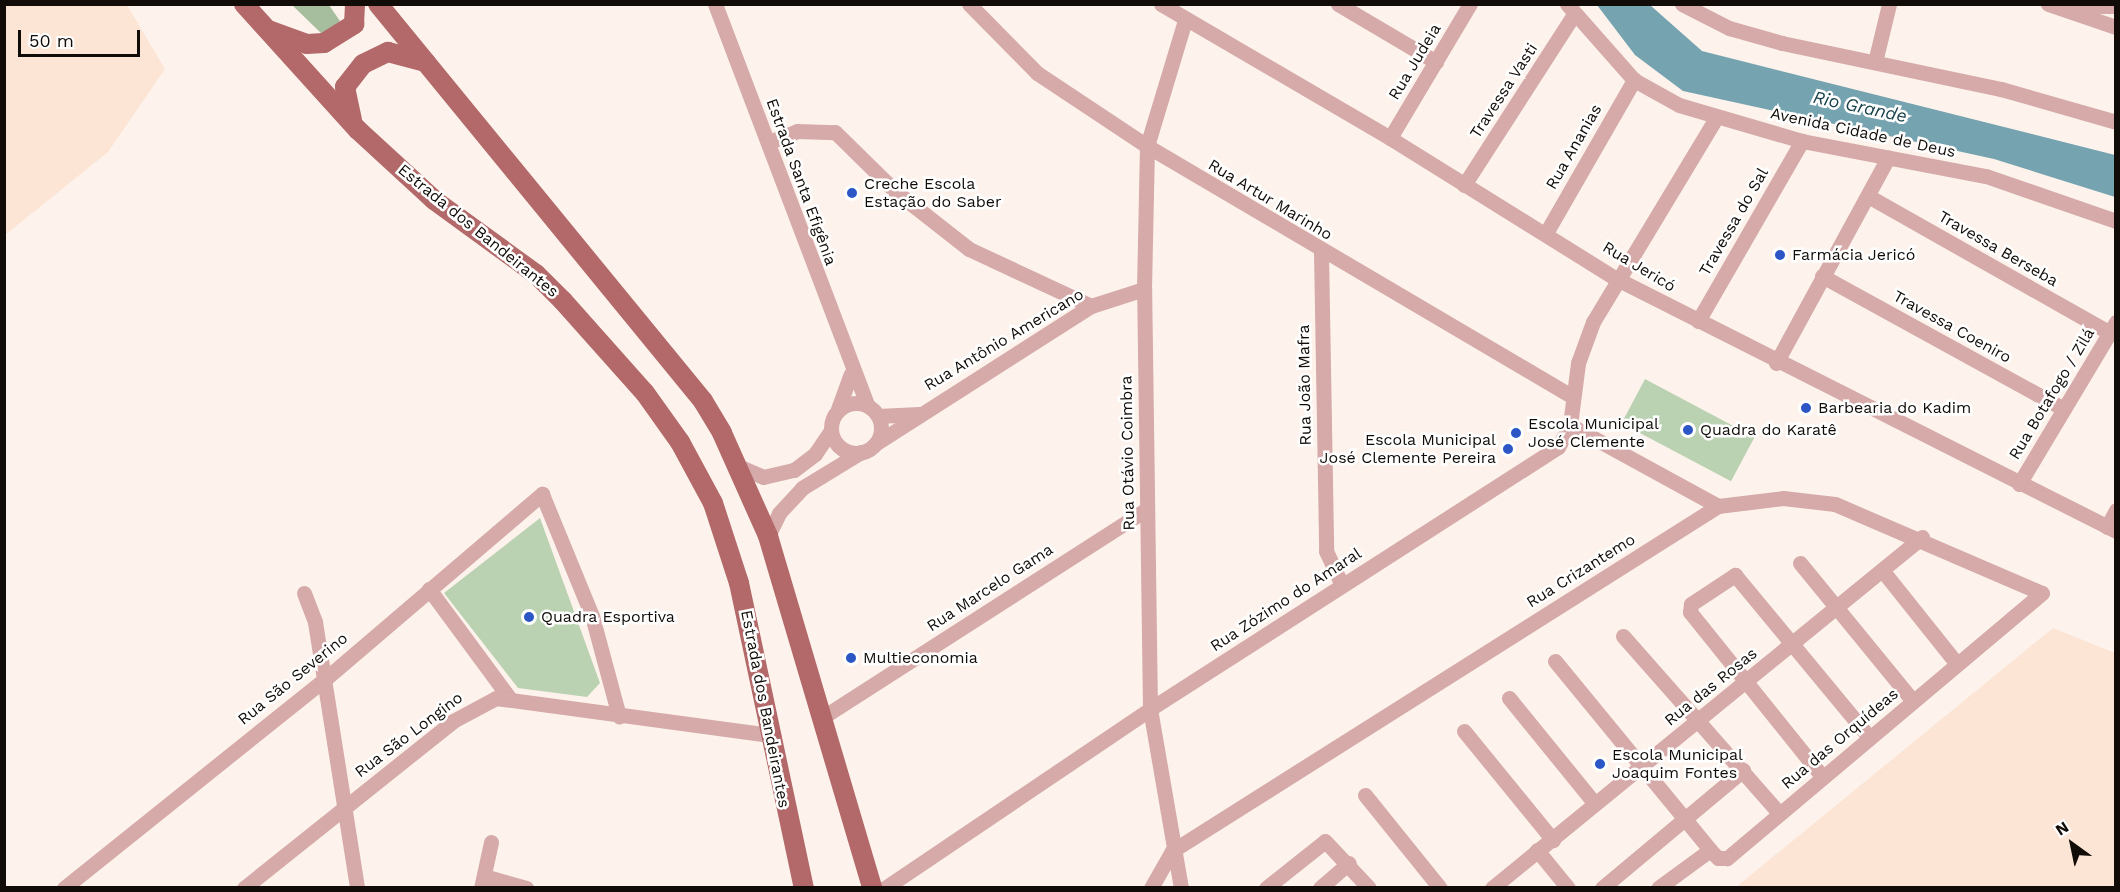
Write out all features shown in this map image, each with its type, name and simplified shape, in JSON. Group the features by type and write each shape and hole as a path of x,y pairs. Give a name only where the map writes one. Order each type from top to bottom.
{"main road":[{"name":"Estrada dos Bandeirantes","path":"244,4 263,28 358,130 434,200 536,274 645,393 680,442 713,503 739,583 769,735 804,888"},
{"path":"263,28 307,44 324,43 354,24 355,4"},
{"path":"378,4 703,401 741,467 768,536 800,656 823,717 872,888"},
{"path":"358,130 344,97 354,72 388,52 428,63"}],"street":[{"name":"Estrada Santa Efigênia","path":"715,4 769,142 851,374 873,410"},
{"name":"Rua Artur Marinho","path":"969,4 1037,73 1147,146 1321,252 1573,397"},
{"name":"Rua Jericó","path":"1161,4 1390,138 1615,278 1776,363 2111,529"},
{"path":"1338,4 1436,62"},
{"name":"Rua Judeia","path":"1390,138 1470,4"},
{"path":"1683,4 1729,28 2115,122"},
{"path":"1875,62 1889,4"},
{"path":"2048,4 2076,8 2115,6"},
{"path":"2076,8 2115,27"},
{"name":"Avenida Cidade de Deus","path":"1570,10 1634,80 1716,118 1802,141 1986,176 2115,221"},
{"name":"Travessa Vasti","path":"1464,185 1570,10"},
{"name":"Rua Otávio Coimbra","path":"1181,888 1172,851 1150,709 1144,289 1147,146 1185,20"},
{"name":"Rua Ananias","path":"1546,233 1634,80"},
{"name":"Rua Zózimo do Amaral","path":"885,888 1150,709 1550,453 1570,425 1583,344 1615,278 1716,118"},
{"path":"769,142 807,129 835,132 895,190 969,249 1091,306"},
{"name":"Travessa do Sal","path":"1698,321 1802,141"},
{"path":"1776,363 1888,158"},
{"name":"Travessa Berseba","path":"1868,196 2113,327"},
{"name":"Rua João Mafra","path":"1321,252 1326,551 1342,586"},
{"name":"Travessa Coeniro","path":"1822,276 2064,409"},
{"name":"Rua Antônio Americano","path":"768,536 778,513 802,488 1091,306 1144,289"},
{"name":"Rua Botafogo / Zilá","path":"2019,484 2113,327"},
{"path":"741,467 763,477 794,470 815,454 830,432 851,374"},
{"path":"830,432 845,451 868,448 881,430 873,410 852,402 838,409"},
{"name":"Rua Antônio Americano","path":"873,410 919,414"},
{"path":"1570,425 1718,506"},
{"name":"Rua São Severino","path":"64,888 324,680 542,494 586,596 619,716"},
{"name":"Rua Crizantemo","path":"1172,851 1718,506 1811,497 1922,537 2042,593"},
{"name":"Rua Marcelo Gama","path":"823,717 1146,510"},
{"path":"2111,529 2115,510"},
{"name":"Rua das Rosas","path":"1494,887 1922,537"},
{"path":"1800,564 1913,701"},
{"path":"1882,570 1957,664"},
{"path":"1821,775 1689,609 1729,574 1735,575 1868,736"},
{"path":"429,589 510,699"},
{"path":"304,593 324,680 346,806 357,888"},
{"name":"Rua das Orquídeas","path":"1710,850 1718,858 1727,858 1821,775 2042,593"},
{"path":"1623,636 1687,712 1701,718 1779,813"},
{"path":"1556,661 1710,850 1658,888"},
{"path":"1509,698 1595,804"},
{"name":"Rua São Longino","path":"244,888 476,706 510,699 619,716 769,735"},
{"path":"1464,731 1553,840"},
{"path":"1602,888 1743,770"},
{"path":"1365,795 1440,888"},
{"path":"1266,888 1325,841 1349,863 1369,888"},
{"path":"491,842 482,882 526,888"},
{"path":"1537,850 1568,888"},
{"path":"1151,888 1172,851"},
{"path":"1320,888 1349,863"}],"shaded area":[{"path":"5,4 127,5 165,69 108,152 5,235"},
{"path":"2053,628 2115,653 2115,887 1736,887"}],"green space":[{"path":"292,5 329,5 340,21 325,37"},
{"name":"Quadra do Karatê","path":"1645,379 1754,437 1731,481 1622,423"},
{"path":"540,518 600,683 587,697 518,688 444,593"}],"water":[{"name":"Rio Grande","path":"1597,5 1650,5 1702,51 2115,155 2115,197 1994,159 1683,91 1635,55"}],"place":[{"name":"Creche Escola Estação do Saber","path":"852,193"},
{"name":"Farmácia Jericó","path":"1780,255"},
{"name":"Barbearia do Kadim","path":"1806,408"},
{"name":"Quadra do Karatê","path":"1688,430"},
{"name":"Escola Municipal José Clemente","path":"1516,433"},
{"name":"Escola Municipal José Clemente Pereira","path":"1508,449"},
{"name":"Quadra Esportiva","path":"529,617"},
{"name":"Multieconomia","path":"851,658"},
{"name":"Escola Municipal Joaquim Fontes","path":"1600,764"}]}
